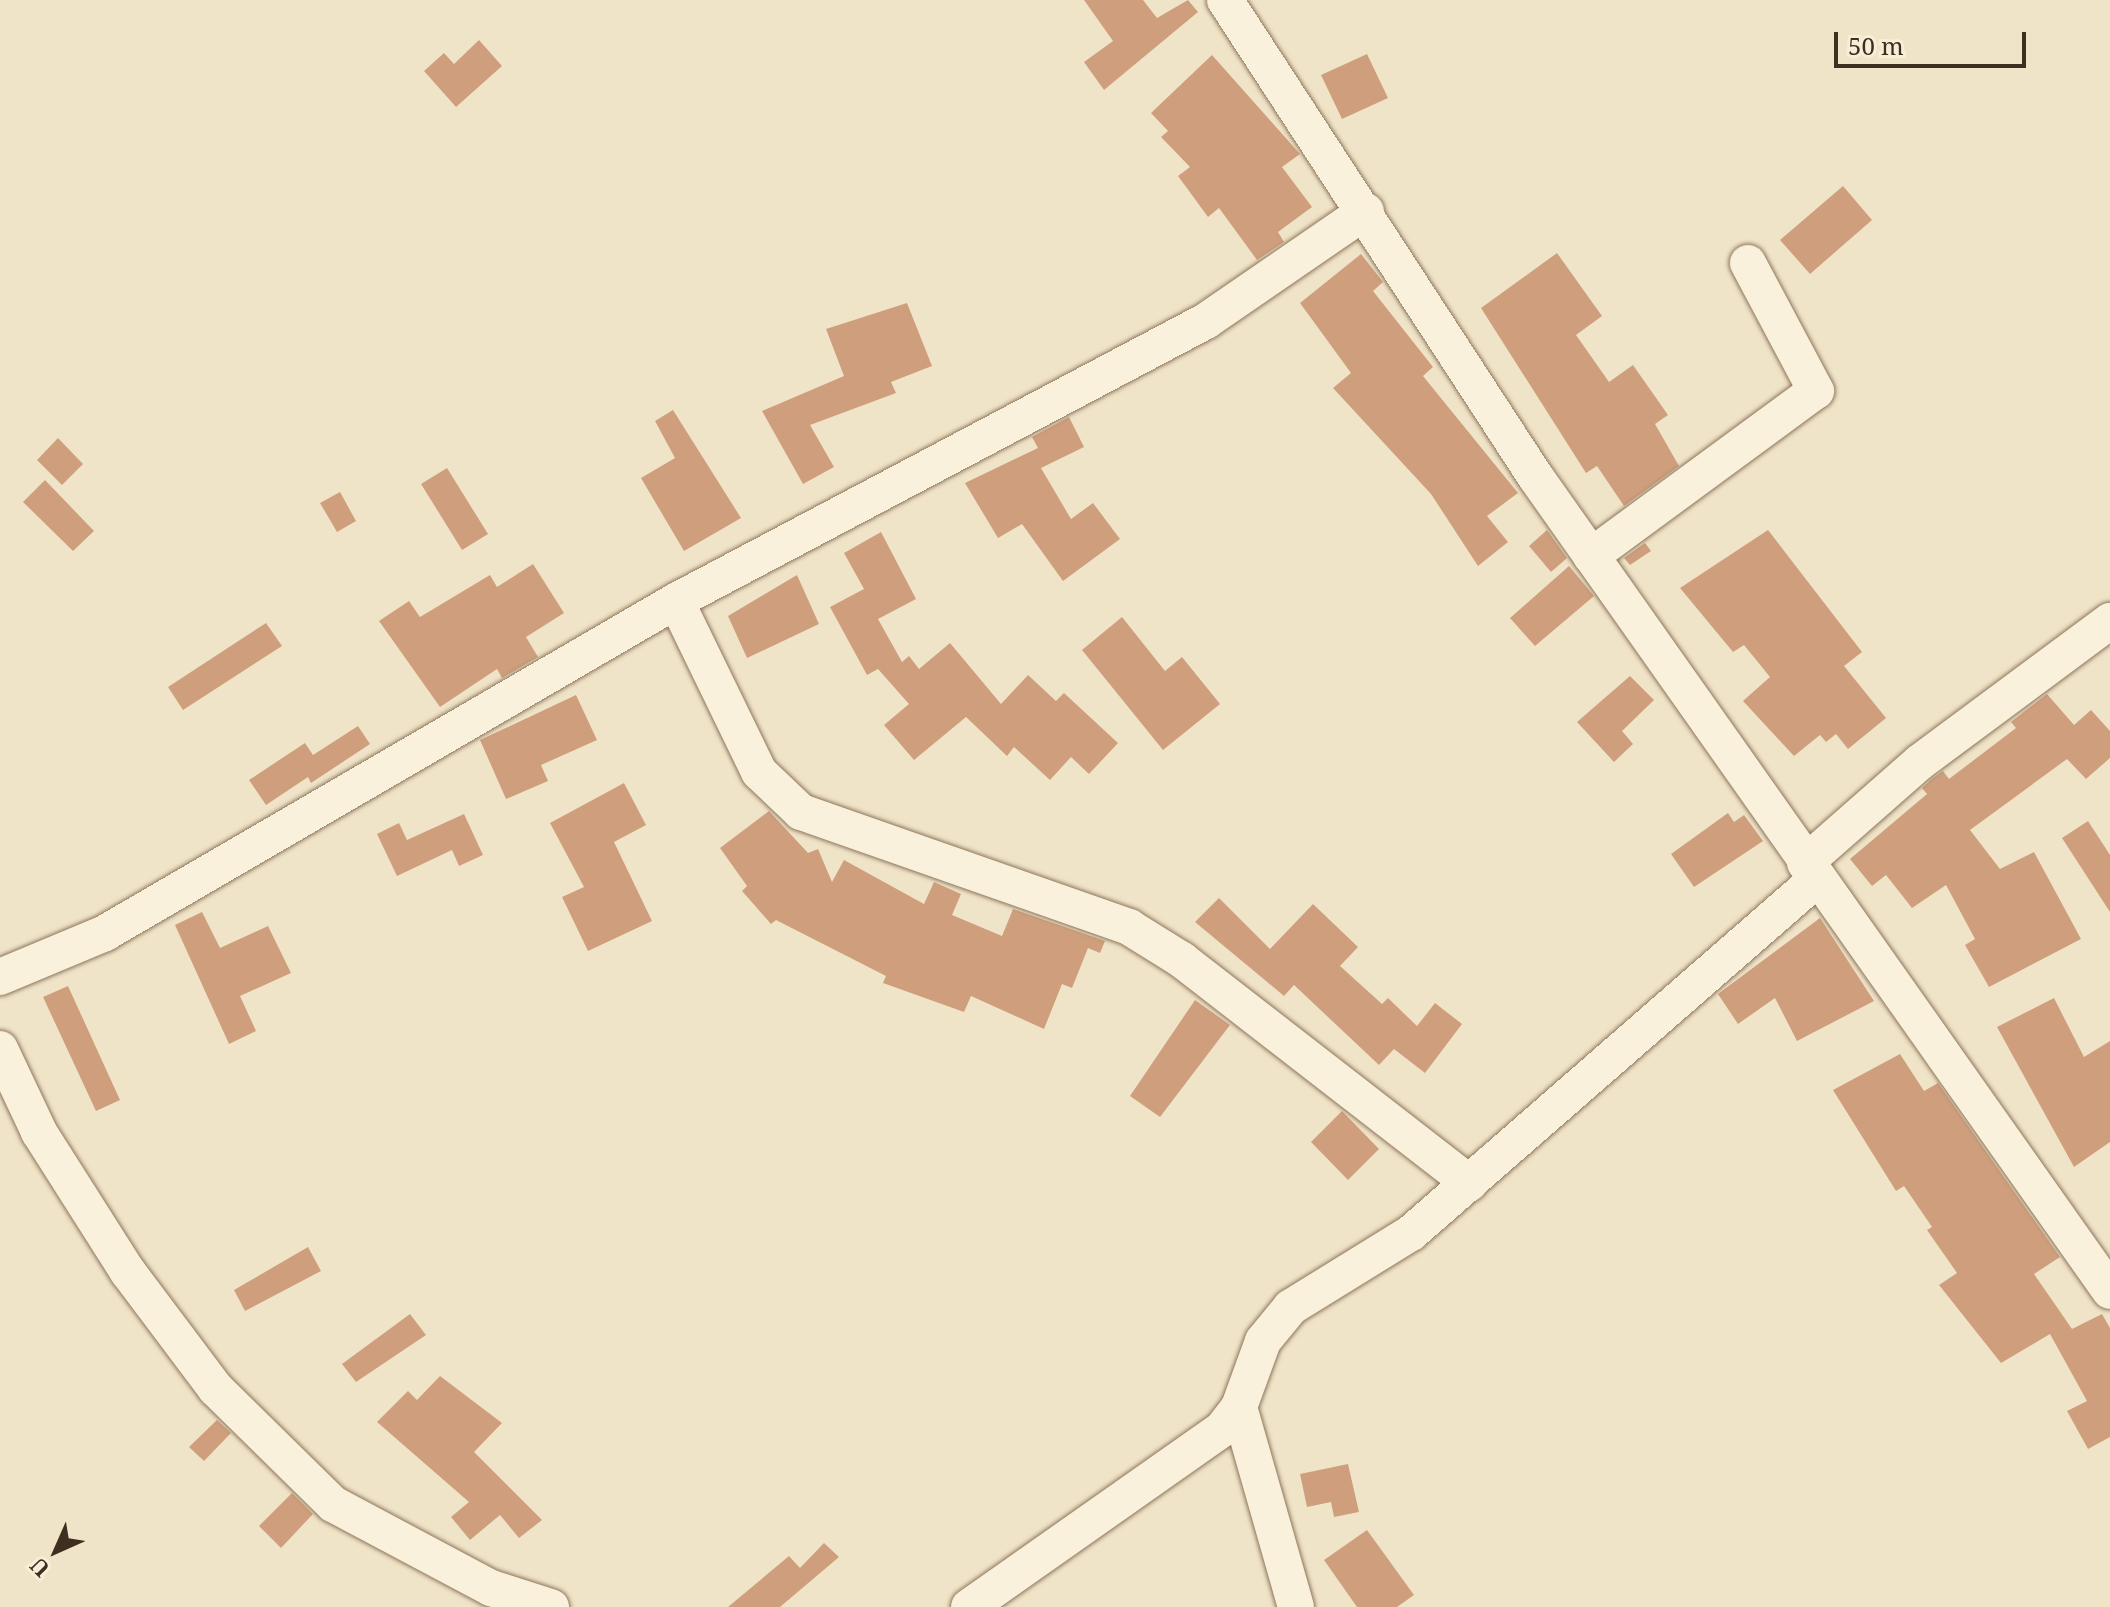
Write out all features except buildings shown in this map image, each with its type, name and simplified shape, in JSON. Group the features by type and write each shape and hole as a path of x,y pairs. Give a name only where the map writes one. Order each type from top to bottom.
{"street":[{"path":"1225,0 1591,556 2110,1291"},
{"path":"0,977 105,933 676,601 1206,321 1366,211"},
{"path":"1591,556 1816,391 1748,263"},
{"path":"676,601 759,772 801,812 1129,927 1194,969 1470,1183"},
{"path":"969,1607 1197,1448 1239,1407 1263,1341 1291,1307 1411,1233 1470,1183 1811,871 1920,762 2110,621"},
{"path":"0,1049 47,1145 128,1272 216,1389 333,1504 491,1588 551,1607"},
{"path":"1239,1407 1296,1607"}]}
